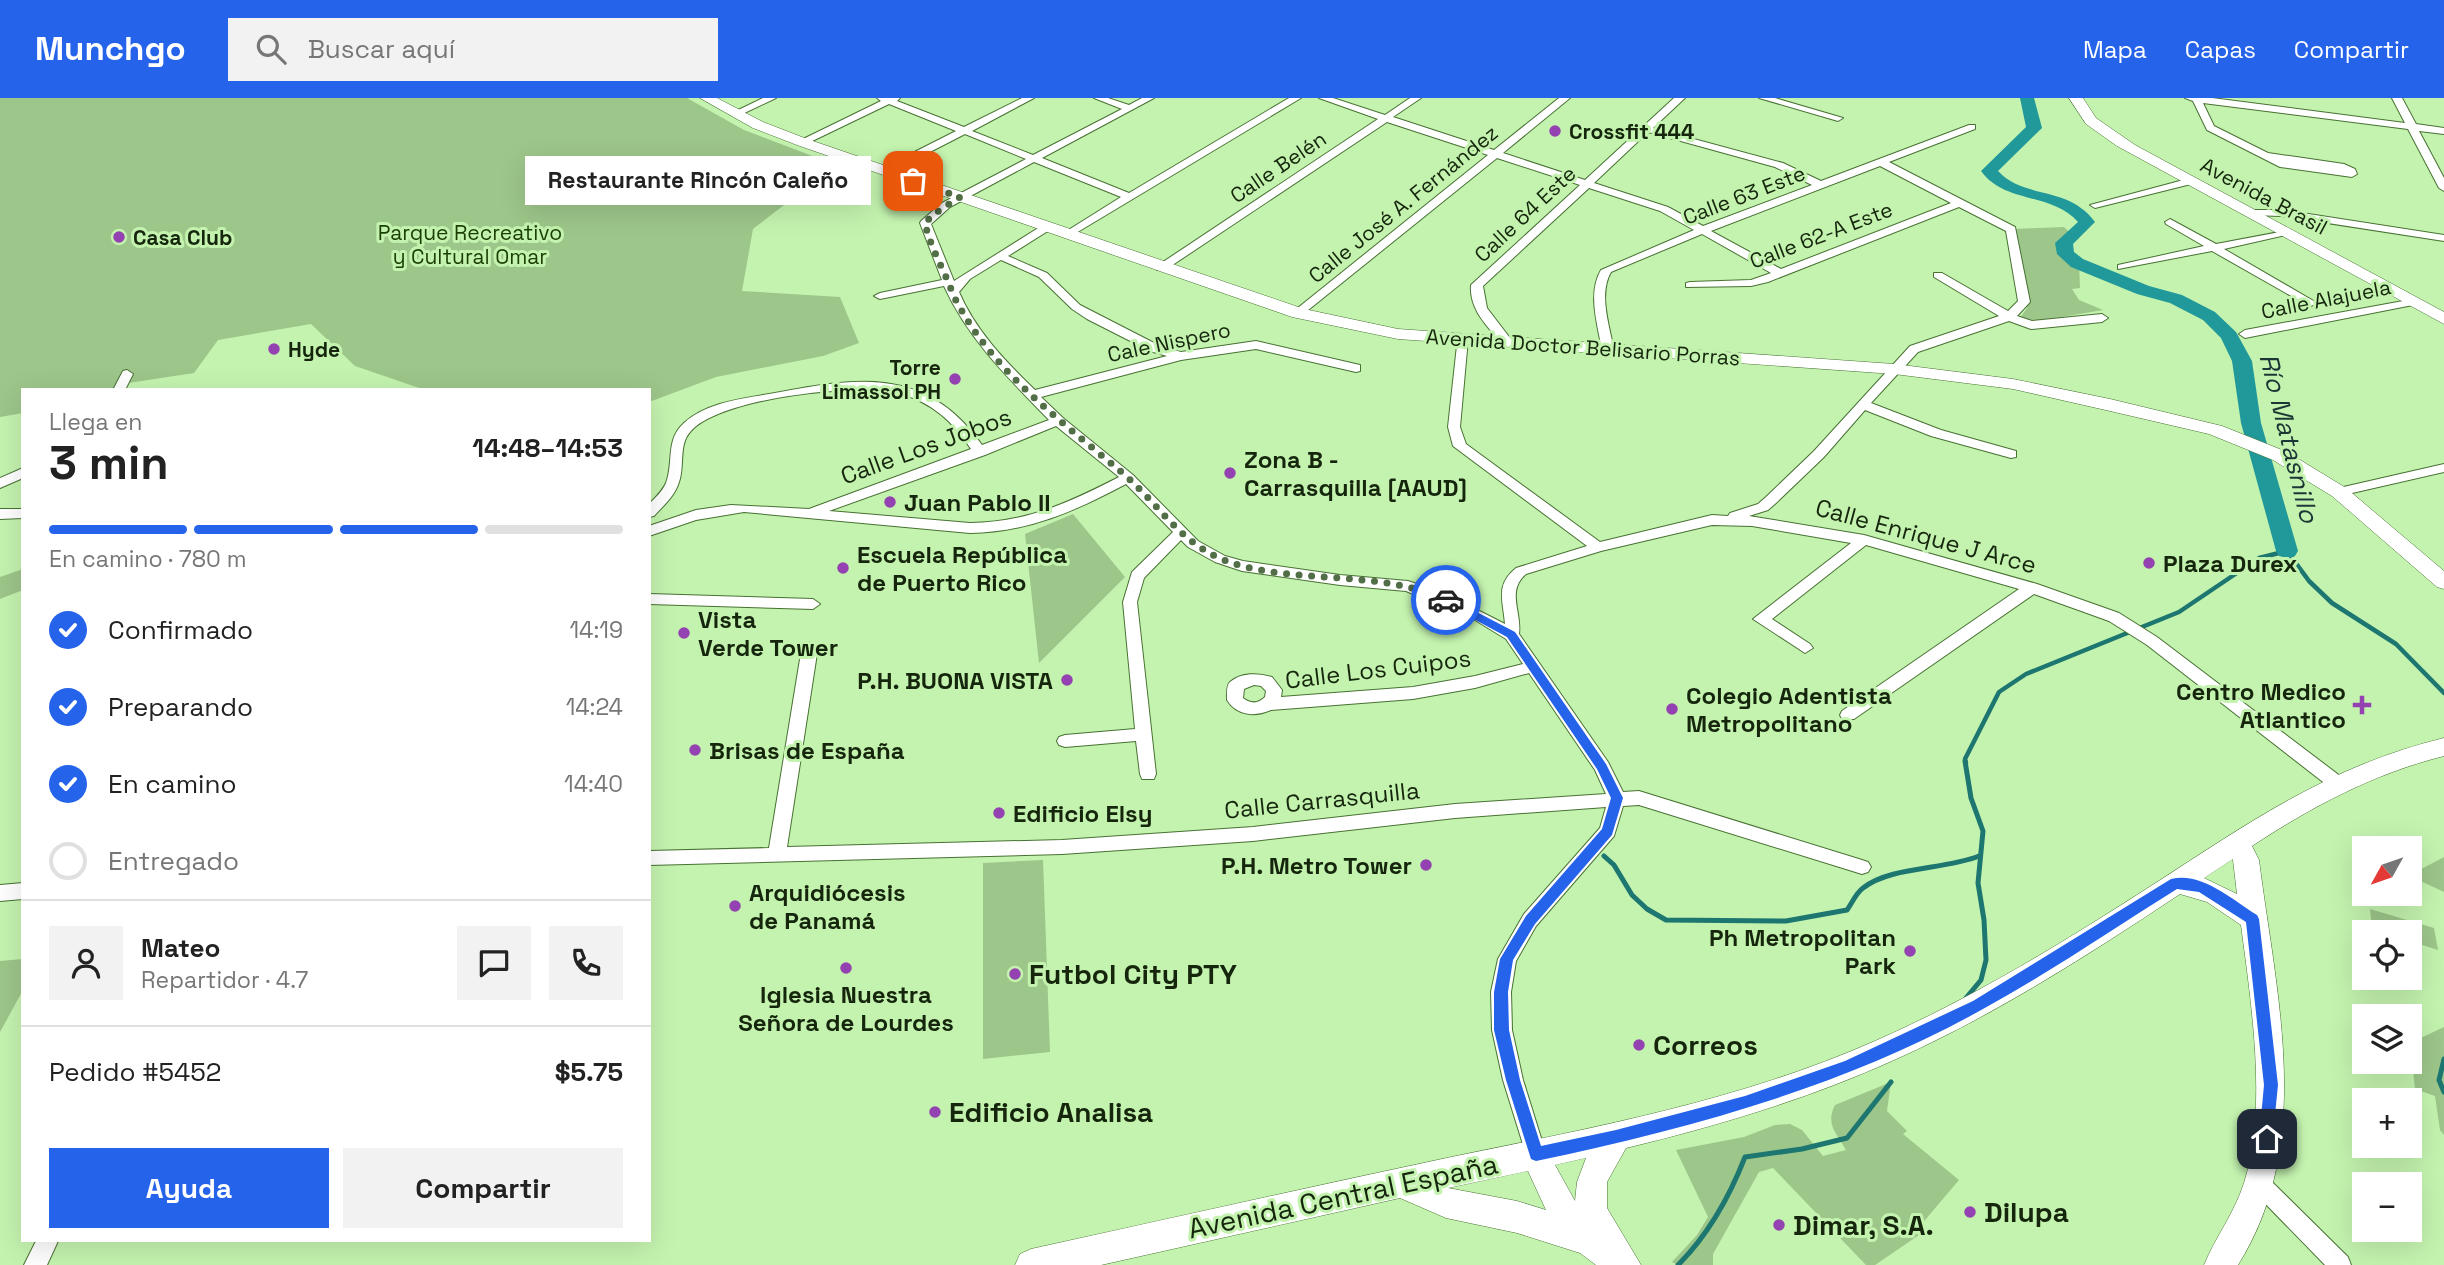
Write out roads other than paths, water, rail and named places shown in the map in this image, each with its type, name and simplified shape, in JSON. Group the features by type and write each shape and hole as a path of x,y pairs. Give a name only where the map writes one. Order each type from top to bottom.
{"main road":[{"name":"Avenida Doctor Belisario Porras","path":"885,172 960,197"},
{"name":"Avenida Central España","path":"1536,1154 1616,1137 1774,1095 1884,1051 1978,1005 2175,883"},
{"path":"1616,1137 1593,1171 1590,1203 1596,1223 1625,1265"},
{"path":"1400,1183 1446,1203 1517,1217 1586,1239 1625,1265"}],"street":[{"name":"Avenida Doctor Belisario Porras","path":"707,98 735,114 885,172"},
{"path":"735,114 771,98"},
{"path":"885,172 1029,98"},
{"path":"1099,98 1129,108"},
{"path":"1149,98 960,197 934,214 925,223 938,259 961,310 1001,364 1058,421 1128,478 1180,533 1205,551 1242,566 1340,580 1408,586 1480,616 1511,635 1602,767 1617,798 1608,831 1531,920 1507,959 1501,992 1502,1030 1513,1080 1536,1154 1554,1200 1586,1239"},
{"path":"1067,234 1296,98"},
{"path":"1324,98 1664,209 1782,274"},
{"name":"Calle Belén","path":"1161,268 1416,98"},
{"name":"Calle José A. Fernández","path":"1298,313 1565,98"},
{"name":"Calle 64 Este","path":"1507,342 1479,305 1475,295 1477,285 1680,98"},
{"path":"1764,98 1838,118"},
{"name":"Avenida Brasil","path":"2076,98 2080,109 2111,136 2444,319"},
{"path":"2264,98 2268,108"},
{"path":"2397,98 2444,188"},
{"path":"803,142 889,99 1130,197"},
{"path":"2192,99 2444,131"},
{"path":"2192,99 2210,128 2267,156 2292,167 2352,174 2344,167 2267,156"},
{"name":"Calle 63 Este","path":"1608,351 1599,295 1601,281 1607,270 1972,127"},
{"path":"1647,128 1779,164 1822,186"},
{"path":"1728,518 1763,507 1819,454 1914,349 2010,317 2024,302 2011,229 1882,163"},
{"path":"2095,205 2191,181"},
{"name":"Avenida Doctor Belisario Porras","path":"960,197 1298,313 1385,332 1608,351 1894,369 2013,384 2215,430 2280,456 2339,492 2444,582"},
{"name":"Calle 62-A Este","path":"1690,285 1751,284 1962,202"},
{"path":"2251,213 2282,213 2444,237"},
{"path":"2170,222 2311,303"},
{"path":"880,296 951,287 1047,227"},
{"path":"2122,267 2286,232"},
{"path":"1000,256 1043,275 1076,307 1091,316 1154,348 1180,356"},
{"path":"938,259 954,278 966,277"},
{"path":"1938,275 2010,317 2031,325 2102,317"},
{"name":"Calle Alajuela","path":"2245,334 2414,302"},
{"path":"1462,339 1454,427 1460,446 1598,547"},
{"name":"Cale Nispero","path":"1031,394 1180,356 1256,345 1356,368"},
{"path":"120,388 127,373"},
{"path":"651,510 674,481 678,444 681,434 689,425 734,404 810,389 855,383 908,393 946,411 980,452"},
{"path":"1863,405 1936,433 2011,453"},
{"name":"Calle Los Jobos","path":"809,513 1058,421"},
{"path":"2339,492 2444,468"},
{"path":"0,484 21,473"},
{"path":"651,529 691,515 744,508 970,528 1006,527 1042,520 1128,478"},
{"path":"1763,507 1775,524"},
{"path":"0,514 21,513"},
{"name":"Calle Enrique J Arce","path":"1511,635 1514,625 1506,587 1511,578 1521,571 1598,547 1695,522 1728,518 1864,540 2032,588 2114,617 2152,641 2338,784"},
{"path":"1149,774 1130,602 1132,586 1137,576 1180,533"},
{"path":"1805,648 1761,619 1864,540"},
{"path":"1848,715 2032,588"},
{"path":"651,599 813,604"},
{"path":"1480,616 1497,614 1510,606"},
{"path":"776,855 810,647"},
{"name":"Calle Los Cuipos","path":"1270,704 1413,693 1475,682 1531,667"},
{"path":"1065,741 1144,734"},
{"name":"Avenida Central España","path":"2175,883 2237,841 2338,784 2396,758 2444,747"},
{"name":"Calle Carrasquilla","path":"651,858 1075,846 1253,834 1455,811 1639,798 1862,867"},
{"path":"2220,1265 2247,1219 2259,1183 2267,1139 2271,1085 2246,860 2237,841"},
{"path":"2175,883 2187,883 2203,888 2253,919"},
{"path":"0,893 21,891"},
{"name":"Avenida Central España","path":"1031,1265 1536,1154"},
{"path":"2259,1183 2340,1265"},
{"path":"36,1265 47,1242"}],"waterway":[{"name":"Río Matasnillo","path":"2027,98 2034,128 1989,171 1998,181 2010,187 2065,203 2077,211 2087,222 2064,243 2066,254 2077,263 2143,290 2176,299 2209,316 2229,336 2242,361 2251,423 2287,551"},
{"name":"Río Matasnillo","path":"1966,763 1965,759 1999,692 2026,674 2179,612 2259,558 2287,551 2309,581 2332,603 2396,644 2444,693"},
{"name":"Río Matasnillo","path":"1965,761 1971,798 1983,831 1978,883 1984,920 1986,960 1981,980 1966,998"},
{"path":"1604,856 1614,865 1632,895 1647,909 1666,920 1786,921 1847,910 1863,888 1888,876 1979,856"},
{"path":"2444,1059 2439,1080 2444,1092"},
{"name":"Río Matasnillo","path":"1678,1265 1717,1215 1745,1157 1802,1149 1847,1138 1891,1082"}],"place":[{"name":"Crossfit 444","path":"1555,131"},
{"name":"Restaurante Rincón Caleño","path":"913,181"},
{"name":"Casa Club","path":"119,237"},
{"name":"Hyde","path":"274,349"},
{"name":"Torre Limassol PH","path":"955,379"},
{"name":"Zona B - Carrasquilla [AAUD]","path":"1230,473"},
{"name":"Juan Pablo II","path":"890,502"},
{"name":"Plaza Durex","path":"2149,563"},
{"name":"Escuela República de Puerto Rico","path":"843,568"},
{"name":"Vista Verde Tower","path":"684,633"},
{"name":"P.H. BUONA VISTA","path":"1067,680"},
{"name":"Centro Medico Atlantico","path":"2362,705"},
{"name":"Colegio Adentista Metropolitano","path":"1672,709"},
{"name":"Brisas de España","path":"695,750"},
{"name":"Edificio Elsy","path":"999,813"},
{"name":"P.H. Metro Tower","path":"1426,865"},
{"name":"Arquidiócesis de Panamá","path":"735,906"},
{"name":"Ph Metropolitan Park","path":"1910,951"},
{"name":"Iglesia Nuestra Señora de Lourdes","path":"846,968"},
{"name":"Futbol City PTY","path":"1015,974"},
{"name":"Correos","path":"1639,1045"},
{"name":"Edificio Analisa","path":"935,1112"},
{"name":"Dilupa","path":"1970,1212"},
{"name":"Dimar, S.A.","path":"1779,1225"}],"park label":[{"name":"Parque Recreativo y Cultural Omar","path":"470,244"}]}
